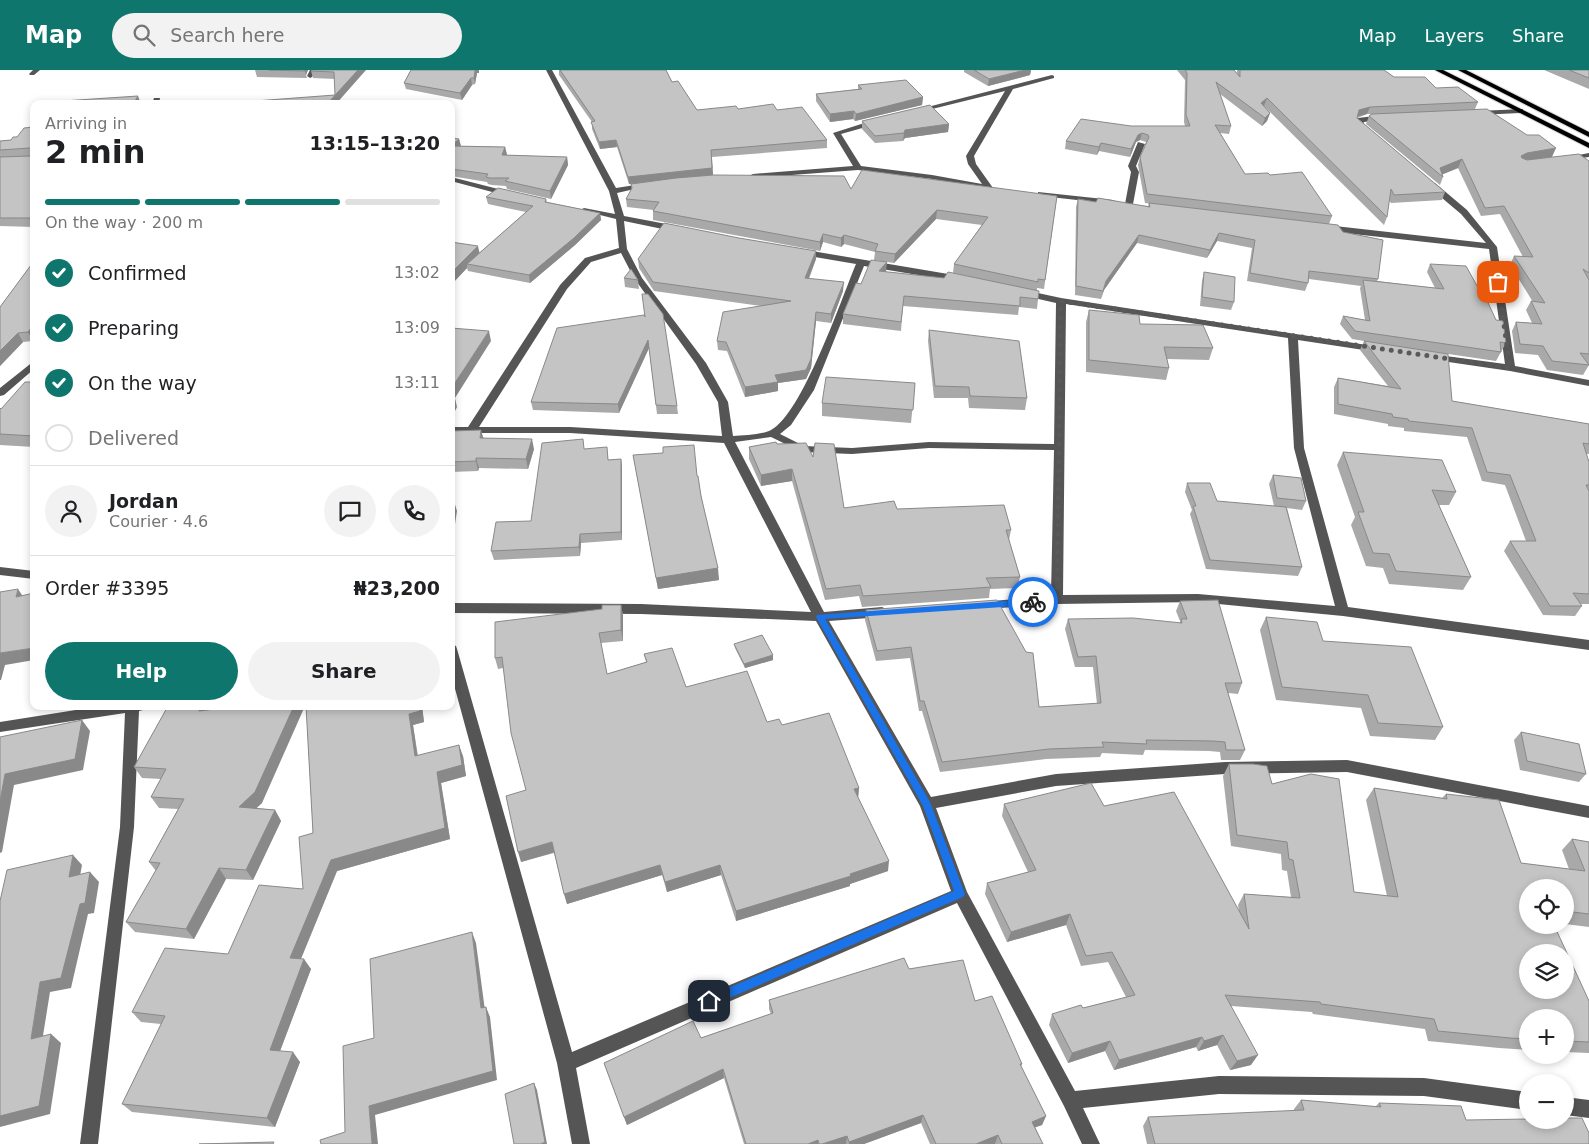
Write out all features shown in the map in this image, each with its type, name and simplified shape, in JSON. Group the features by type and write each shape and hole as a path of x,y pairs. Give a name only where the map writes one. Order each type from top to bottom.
{"main road":[{"path":"1438,70 1589,146"},
{"path":"1461,70 1589,135"}],"street":[{"path":"549,70 612,191 620,218 623,249 638,278 700,363 723,402 728,440 820,617 927,804 960,894 1070,1100 1091,1144"},
{"path":"908,113 1052,76"},
{"path":"743,177 858,168 932,177 994,188 972,164 970,156 1011,87"},
{"path":"1466,114 1520,111"},
{"path":"1374,136 1359,124 1361,120 1397,117"},
{"path":"858,168 837,133 890,118"},
{"path":"1033,193 1133,204 1135,172 1132,166 1141,144"},
{"path":"1559,159 1589,155"},
{"path":"455,180 522,197"},
{"path":"1426,180 1464,212 1493,247 1510,368"},
{"path":"612,191 661,184"},
{"path":"571,208 684,231"},
{"path":"1320,228 1391,234 1493,247"},
{"path":"471,431 563,287 588,260 623,249"},
{"path":"786,250 971,281"},
{"path":"455,430 570,430 728,440 773,434 787,424 808,390 861,263"},
{"path":"1016,291 1061,301 1391,351"},
{"path":"1057,600 1061,301"},
{"path":"1292,337 1299,448 1343,611"},
{"path":"1421,355 1510,368 1589,383"},
{"path":"0,392 30,367"},
{"path":"773,434 802,449 852,450 929,445 1059,448"},
{"path":"0,571 30,575"},
{"path":"968,606 1057,600 1198,598 1343,611 1589,645"},
{"path":"455,612 641,609 820,617 899,611"},
{"path":"455,663 566,1063 581,1144"},
{"path":"0,727 115,710"},
{"path":"89,1144 127,827 135,710"},
{"path":"927,804 1056,780 1225,768 1347,766 1589,812"},
{"path":"566,1063 960,894"},
{"path":"1070,1100 1229,1085 1424,1087 1519,1100"},
{"path":"1574,1107 1589,1109"}],"building":[{"path":"269,70 304,70 305,71"},
{"path":"358,70 331,100 268,100 335,95 334,72 311,71"},
{"path":"411,70 475,70 474,78 471,78 460,93 404,83"},
{"path":"560,70 666,70 672,82 678,81 697,110 736,106 738,109 773,104 777,110 802,107 827,140 711,150 712,168 628,177 616,140 599,142 591,122 595,121"},
{"path":"974,70 1025,70 989,79"},
{"path":"1185,70 1234,70 1240,77 1240,70 1384,70 1394,77 1425,77 1436,88 1458,87 1478,102 1370,107 1359,110 1357,118 1445,192 1394,195 1391,189 1387,217 1267,98 1261,103 1270,113 1265,118 1216,82 1231,126 1215,125 1245,174 1268,173 1270,175 1302,172 1332,216 1147,194 1140,157 1149,137 1148,135 1142,133 1138,135 1131,149 1101,143 1099,147 1066,141 1081,119 1131,126 1190,126 1186,115 1187,73"},
{"path":"1569,70 1589,70 1589,78"},
{"path":"906,80 923,97 856,114 854,111 830,114 816,94 862,89 858,85"},
{"path":"138,96 136,100 78,100"},
{"path":"930,105 949,124 905,130 904,133 875,136 862,121"},
{"path":"1487,109 1527,135 1539,135 1556,148 1527,153 1521,156 1522,158 1527,160 1579,154 1589,161 1589,273 1583,269 1589,280 1589,354 1580,353 1589,365 1552,361 1543,346 1520,344 1516,322 1542,324 1531,301 1545,303 1514,256 1533,257 1504,206 1485,208 1462,159 1440,168 1443,177 1369,116 1372,114"},
{"path":"30,127 30,148 0,150 0,141 11,140 13,137 17,137 24,128"},
{"path":"455,146 505,147 502,155 567,157 550,191 505,181 509,178 486,177 488,174 455,170"},
{"path":"30,156 30,218 0,218 0,157"},
{"path":"862,170 1057,196 1045,280 1038,279 1038,282 954,264 988,217 937,210 895,254 875,251 878,244 844,235 841,238 823,234 820,242 653,211 659,202 626,199 632,188 631,184 713,175 844,176 851,189"},
{"path":"498,188 546,199 545,202 600,213 574,238 529,275 467,264 533,206 486,197"},
{"path":"1098,198 1150,207 1149,203 1338,225 1343,232 1383,240 1378,279 1309,271 1308,283 1250,273 1255,240 1219,233 1210,250 1139,235 1106,281 1103,291 1076,286 1078,199 1096,202"},
{"path":"664,223 816,251 805,278 844,282 831,314 816,312 811,359 806,370 775,375 778,382 745,387 726,342 717,341 723,312 791,301 653,282 638,259"},
{"path":"455,243 478,246 455,269"},
{"path":"871,260 887,262 879,271 944,278 948,272 1039,291 1038,299 1020,297 1020,306 904,296 901,322 843,314 856,283 861,284"},
{"path":"1430,264 1466,266 1481,293 1484,294 1496,320 1503,321 1506,343 1500,342 1501,352 1355,331 1343,316 1370,321 1363,280 1444,289"},
{"path":"30,266 30,329 28,332 18,333 0,351 0,307"},
{"path":"631,269 638,280 624,278"},
{"path":"1204,272 1235,277 1234,302 1202,297"},
{"path":"642,294 648,294 663,314 677,406 656,405 648,340 618,404 531,402 557,328 644,315 645,317"},
{"path":"1089,310 1139,315 1140,324 1203,325 1213,348 1164,347 1169,368 1089,360"},
{"path":"455,328 489,331 455,383"},
{"path":"929,330 1019,341 1027,398 970,396 969,387 935,386"},
{"path":"1364,341 1448,354 1452,401 1589,424 1589,444 1583,443 1589,462 1589,485 1586,485 1589,491 1589,594 1573,593 1582,606 1550,606 1510,541 1536,541 1510,475 1487,472 1472,428 1409,421 1408,419 1393,417 1392,414 1338,404 1338,378 1401,389"},
{"path":"826,377 915,383 913,410 822,403"},
{"path":"25,382 30,382 30,436 0,434 1,409"},
{"path":"481,430 480,438 532,439 526,459 476,458 476,461 455,462 455,431"},
{"path":"583,439 584,449 607,447 608,460 621,459 621,532 580,534 579,547 491,551 496,522 531,521 542,443"},
{"path":"776,442 777,444 806,443 813,457 815,443 834,444 844,508 894,501 897,509 1004,505 1011,530 1006,530 1020,577 986,578 991,587 863,596 860,585 826,589 792,469 761,475 749,447"},
{"path":"694,445 697,476 718,568 656,578 633,455 663,453 663,447"},
{"path":"1343,452 1442,460 1456,492 1432,490 1471,577 1396,571 1389,554 1373,553 1358,512 1364,512"},
{"path":"1273,475 1301,478 1306,501 1277,498"},
{"path":"1187,483 1210,483 1217,501 1286,507 1302,567 1210,560 1193,506 1196,506"},
{"path":"18,589 16,597 30,594 30,649 0,653 0,592"},
{"path":"997,600 1026,652 1033,653 1039,707 1101,703 1096,656 1078,657 1068,619 1133,618 1182,623 1181,619 1187,619 1180,601 1218,600 1242,683 1225,683 1245,750 1226,750 1225,742 1146,740 1147,744 1102,742 1104,747 1049,749 942,762 924,701 920,701 911,647 877,651 866,610"},
{"path":"602,605 621,605 621,630 599,633 607,674 647,662 644,654 672,648 686,687 747,671 767,722 779,719 782,725 829,713 859,788 854,789 889,861 850,874 851,876 736,911 720,865 665,882 660,865 564,894 552,842 518,852 506,796 526,790 511,733 502,657 495,658 495,622 602,609"},
{"path":"1266,617 1317,622 1323,641 1411,647 1443,727 1378,723 1368,695 1282,687"},
{"path":"762,635 773,655 744,664 734,644"},
{"path":"166,710 292,710 255,792 239,807 275,810 246,870 219,868 186,929 126,922 160,863 149,862 184,799 151,797 166,769 134,767"},
{"path":"306,710 420,710 409,714 415,756 459,745 462,765 437,772 445,828 331,860 290,958 304,959 270,1050 293,1052 267,1118 122,1104 165,1016 132,1012 165,948 228,954 259,885 303,889 299,837 313,833"},
{"path":"82,720 75,759 5,774 0,801 0,737"},
{"path":"1521,732 1579,744 1586,774 1527,761"},
{"path":"1229,764 1267,766 1272,784 1311,774 1339,779 1354,892 1398,897 1374,788 1447,799 1446,794 1499,800 1521,863 1585,871 1572,839 1589,842 1589,914 1574,912 1574,879 1519,879 1519,934 1558,934 1563,944 1519,944 1519,999 1574,999 1574,968 1589,1001 1589,1042 1574,1041 1574,1009 1519,1009 1519,1038 1438,1031 1434,1019 1321,1004 1320,1002 1225,995 1258,1055 1237,1061 1223,1035 1204,1041 1202,1037 1119,1060 1110,1041 1072,1053 1052,1014 1081,1005 1083,1008 1135,995 1112,952 1086,956 1070,914 1011,932 987,883 1036,870 1004,804 1091,783 1104,806 1174,792 1249,929 1244,894 1300,898 1293,860 1289,859 1287,842 1237,835"},
{"path":"73,855 69,877 90,872 85,903 80,904 61,978 40,982 31,1039 51,1034 39,1106 0,1116 0,901 7,870"},
{"path":"472,932 481,1008 486,1007 493,1071 369,1106 372,1144 321,1144 320,1140 345,1132 343,1046 374,1038 370,959"},
{"path":"904,958 909,969 963,960 975,1001 992,996 1022,1064 1020,1064 1046,1116 1032,1122 1043,1144 1002,1144 998,1135 976,1144 936,1144 923,1115 849,1142 847,1136 822,1144 819,1144 818,1140 808,1144 746,1144 723,1069 624,1117 604,1063 693,1021 701,1038 773,1013 769,1000"},
{"path":"534,1083 545,1142 541,1144 514,1144 505,1094"},
{"path":"1301,1100 1381,1107 1379,1103 1461,1106 1466,1120 1519,1119 1519,1129 1574,1129 1574,1118 1582,1118 1589,1133 1589,1144 1155,1144 1148,1117 1304,1110"},
{"path":"274,1142 273,1144 199,1144"}],"way so far":[{"path":"1033,602 1057,600 1061,301 1292,337 1510,368 1498,282"}],"route":[{"path":"709,1001 960,894 927,804 820,617 1033,602"}]}
